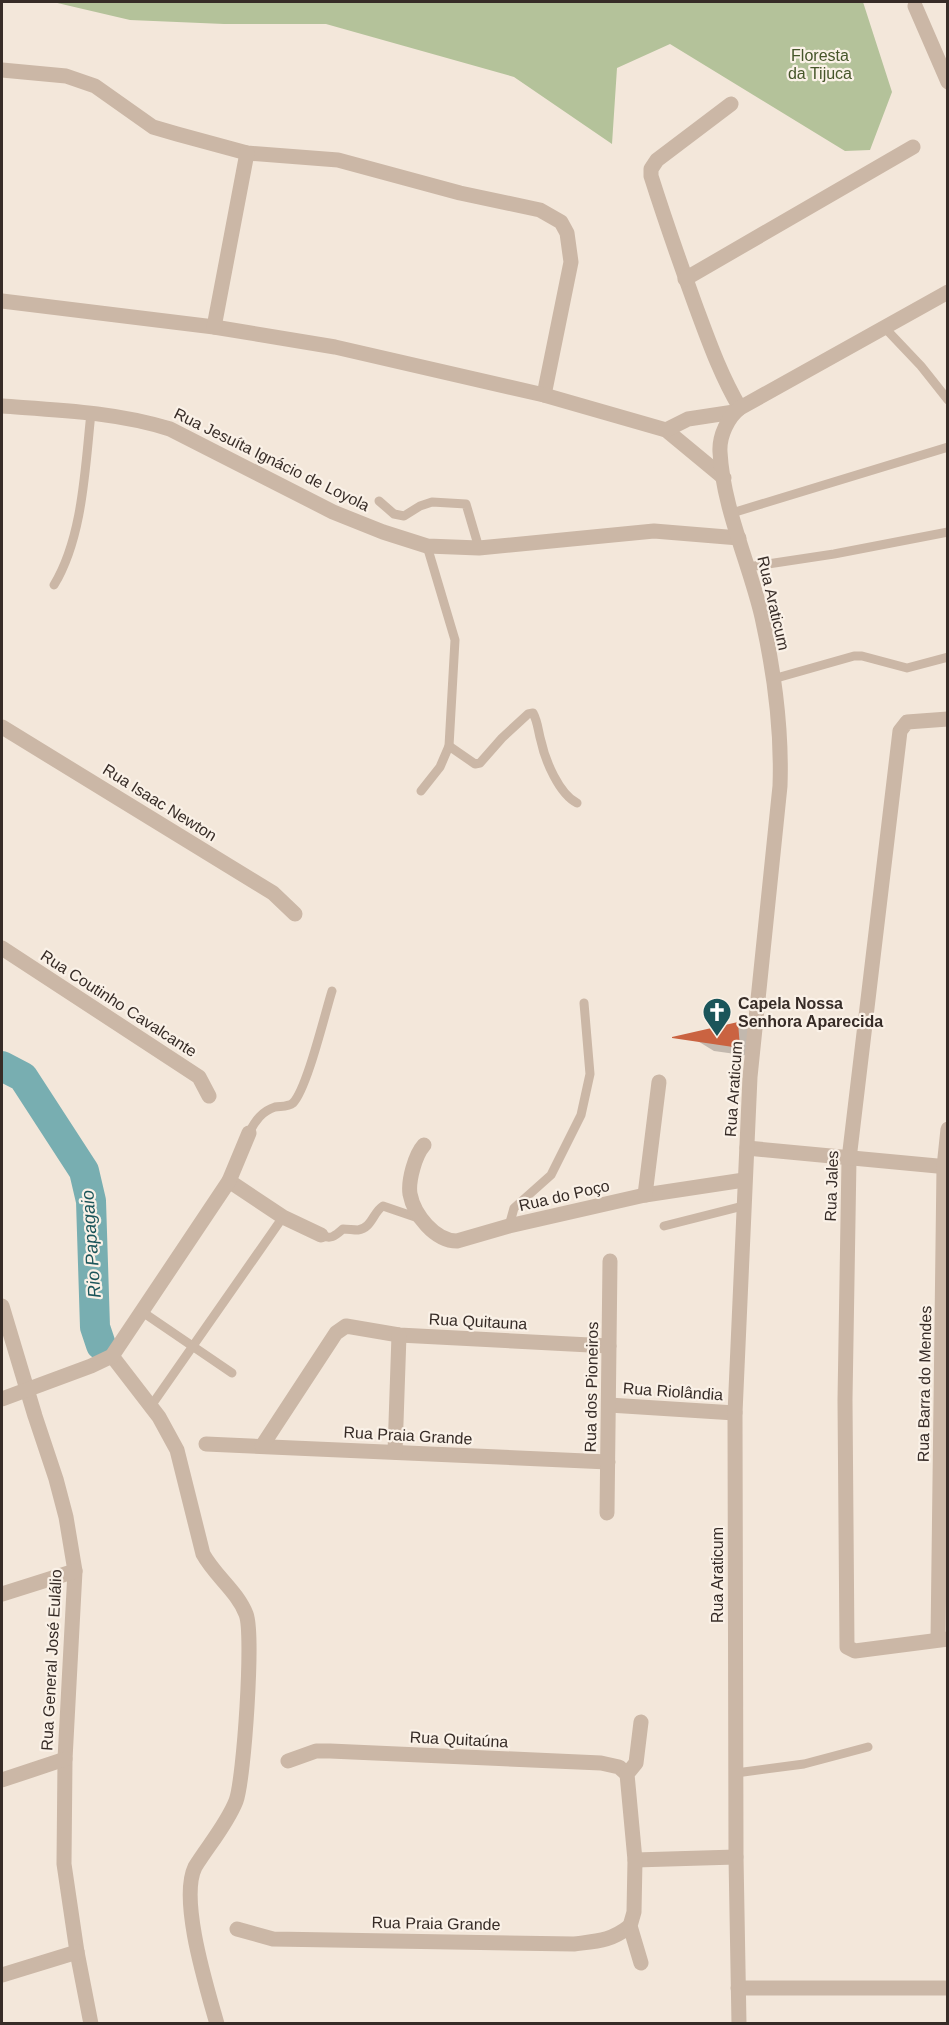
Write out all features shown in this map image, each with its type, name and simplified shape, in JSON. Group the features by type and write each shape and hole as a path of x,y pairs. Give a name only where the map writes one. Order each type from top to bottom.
{"street":[{"path":"915,6 948,82"},
{"path":"2,70 66,76 95,86 153,127 247,153 338,160 460,193 540,210 561,222 567,233 571,262 544,395"},
{"path":"731,104 657,160 651,169 657,197 686,279 737,410"},
{"path":"686,279 913,147"},
{"path":"214,327 247,153"},
{"path":"666,430 688,419 737,410 948,292"},
{"path":"2,301 214,327 335,347 544,395 666,430 724,478"},
{"name":"Rua Jesuíta Ignácio de Loyola","path":"2,406 91,413 147,421 170,429 333,512 383,532 428,546 479,548 654,531 739,538"},
{"name":"Rua Araticum","path":"737,410 724,429 719,450 732,513 762,617 773,679 780,741 780,786 750,1077 735,1413 736,1857 739,2024"},
{"name":"Rua Jales","path":"943,1639 859,1650 850,1650 846,1644 845,1400 849,1159 900,731 903,725 911,722 948,719"},
{"name":"Rua Isaac Newton","path":"2,727 273,893 295,914"},
{"name":"Rua Coutinho Cavalcante","path":"2,948 199,1077 209,1096"},
{"path":"645,1195 659,1082"},
{"name":"Rua Barra do Mendes","path":"943,1639 948,1129"},
{"path":"2,1399 112,1356 230,1181 249,1133"},
{"name":"Rua do Poço","path":"424,1145 416,1157 410,1189 412,1201 422,1219 442,1238 450,1241 645,1195 744,1180"},
{"path":"747,1148 946,1167"},
{"path":"230,1181 283,1217 321,1235"},
{"name":"Rua dos Pioneiros","path":"607,1514 610,1261"},
{"name":"Rua General José Eulálio","path":"2,1306 56,1479 66,1517 75,1571 65,1759 64,1864 77,1952 91,2024"},
{"name":"Rua Quitauna","path":"262,1446 336,1333 346,1326 399,1335 609,1346"},
{"path":"395,1452 399,1335"},
{"path":"112,1356 166,1428 177,1450 203,1554 240,1602 249,1624 245,1721 237,1799 195,1867 189,1889 198,1952 217,2024"},
{"name":"Rua Riolândia","path":"609,1405 735,1413"},
{"name":"Rua Praia Grande","path":"206,1444 608,1462"},
{"path":"2,1594 75,1571"},
{"path":"640,1963 630,1926 634,1912 635,1860 627,1774 636,1763 641,1722"},
{"name":"Rua Quitaúna","path":"288,1761 316,1751 330,1751 601,1763 619,1767 627,1774"},
{"path":"2,1780 65,1759"},
{"path":"635,1860 736,1857"},
{"name":"Rua Praia Grande","path":"237,1929 273,1939 574,1944 606,1940 619,1935 630,1926"},
{"path":"2,1975 77,1952"},
{"path":"738,1988 948,1988"}],"lane":[{"path":"884,327 921,366 948,400"},
{"path":"54,585 69,555 79,509 91,413"},
{"path":"732,513 948,447"},
{"path":"379,501 394,514 404,516 432,502 466,504 479,548"},
{"path":"748,567 834,555 948,532"},
{"path":"421,791 440,767 450,746 456,640 428,546"},
{"path":"773,679 854,656 908,668 948,657"},
{"path":"450,746 475,764 480,763 502,738 532,713 537,720 546,760 566,795 577,803"},
{"path":"249,1133 263,1112 275,1107 288,1106 295,1099 303,1084 332,991"},
{"path":"509,1226 514,1208 551,1175 581,1115 590,1074 584,1003"},
{"path":"321,1235 327,1238 336,1236 345,1229 365,1228 379,1208 383,1206 422,1219"},
{"path":"664,1226 743,1206"},
{"path":"151,1406 283,1217"},
{"path":"141,1311 232,1373"},
{"path":"736,1773 804,1764 868,1747"}],"green space":[{"name":"Floresta da Tijuca","path":"53,2 863,2 892,92 870,150 845,151 670,44 617,68 612,144 514,77 326,24 224,24 130,20"}],"building":[{"name":"Capela Nossa Senhora Aparecida","path":"738,1022 740,1048 672,1038 672,1037"}],"waterway":[{"name":"Rio Papagaio","path":"2,1066 23,1077 84,1171 91,1201 95,1327 101,1345"}],"place":[{"name":"Capela Nossa Senhora Aparecida","path":"717,1038"}]}
